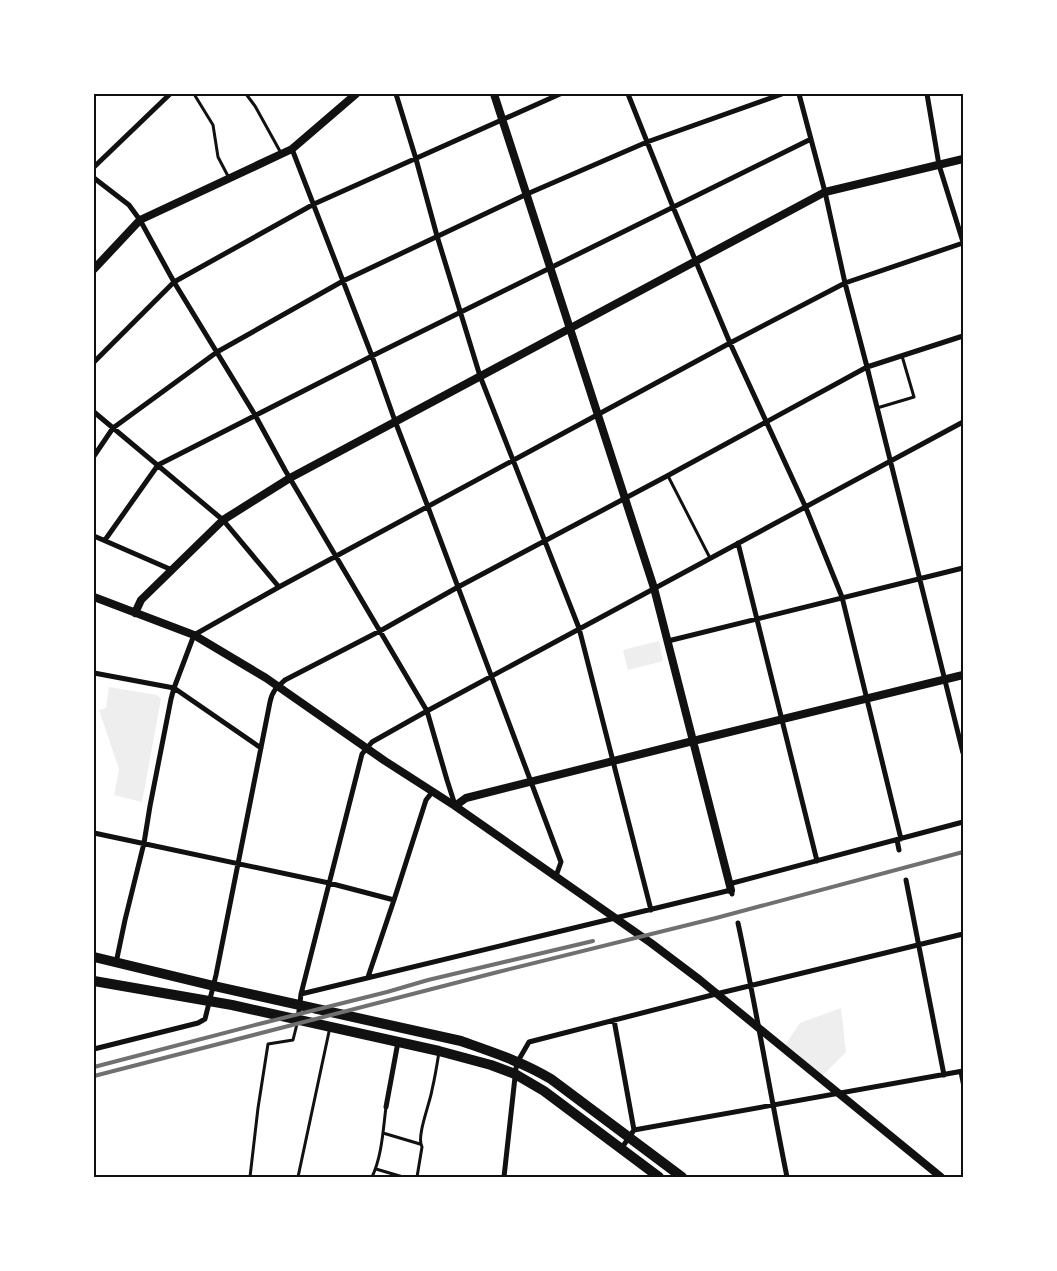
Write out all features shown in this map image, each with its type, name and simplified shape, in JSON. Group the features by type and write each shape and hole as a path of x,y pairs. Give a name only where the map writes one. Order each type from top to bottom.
{"main road":[{"path":"94,957 461,1041 518,1061 551,1079 632,1134 682,1177"},
{"path":"94,981 210,1000 473,1059 515,1074 558,1101 659,1177"}],"street":[{"path":"94,167 170,94"},
{"path":"94,269 140,220 292,149 356,94"},
{"path":"396,94 480,376 579,628 651,910"},
{"path":"494,94 654,588 730,889"},
{"path":"94,362 174,282 314,204 560,94"},
{"path":"628,94 673,208 730,343 806,508 842,597 867,698 900,850"},
{"path":"94,456 112,428 217,352 342,281 527,194 647,142 782,94"},
{"path":"798,94 825,192 845,283 963,753"},
{"path":"116,963 144,843 174,688 194,635 730,343 845,283 963,243 962,233 939,165 927,94"},
{"path":"105,540 158,465 372,356 811,139"},
{"path":"292,149 532,782 561,862 556,876"},
{"path":"135,613 141,600 223,520 290,478 825,192 963,159"},
{"path":"94,178 129,206 140,220 174,282 255,415 427,711 455,806"},
{"path":"94,1049 198,1023 205,1019 214,986 272,694 277,686 458,586 667,476 867,367 963,336"},
{"path":"94,412 223,520 279,588"},
{"path":"298,1020 301,994 362,754 372,742 579,628 806,508 963,422"},
{"path":"94,536 172,570"},
{"path":"738,543 817,861"},
{"path":"668,641 963,568"},
{"path":"94,596 194,635 266,678 455,806 650,943 759,1028 941,1177"},
{"path":"94,673 174,688 261,748"},
{"path":"455,806 466,798 963,675"},
{"path":"368,977 426,800 433,791"},
{"path":"301,994 651,910 730,889 817,861 963,822"},
{"path":"94,833 329,883 394,900"},
{"path":"906,880 944,1075"},
{"path":"738,923 787,1177"},
{"path":"504,1177 515,1074 518,1061 529,1042 751,985 963,934"},
{"path":"614,1020 632,1134"},
{"path":"386,1107 398,1042"},
{"path":"621,1148 632,1134 772,1105 962,1071"}],"lane":[{"path":"194,94 214,125 218,157 230,179"},
{"path":"246,94 256,106 282,154"},
{"path":"877,408 914,397 902,356"},
{"path":"667,476 710,558"},
{"path":"250,1177 268,1044 293,1040 298,1020"},
{"path":"298,1177 330,1027"},
{"path":"417,1177 422,1147 420,1144 421,1132 432,1092 439,1051"},
{"path":"962,1071 963,1087"},
{"path":"372,1177 376,1169 383,1134 386,1107"},
{"path":"383,1134 420,1144"},
{"path":"376,1169 403,1177"}],"shaded area":[{"path":"659,641 663,661 628,670 623,650"},
{"path":"109,687 157,695 161,699 142,802 114,795 119,769 99,710 106,708"},
{"path":"841,1008 846,1052 822,1076 785,1045 800,1023"}],"railway":[{"path":"94,1076 716,918 963,852"},
{"path":"94,1067 428,980 593,941"}]}
